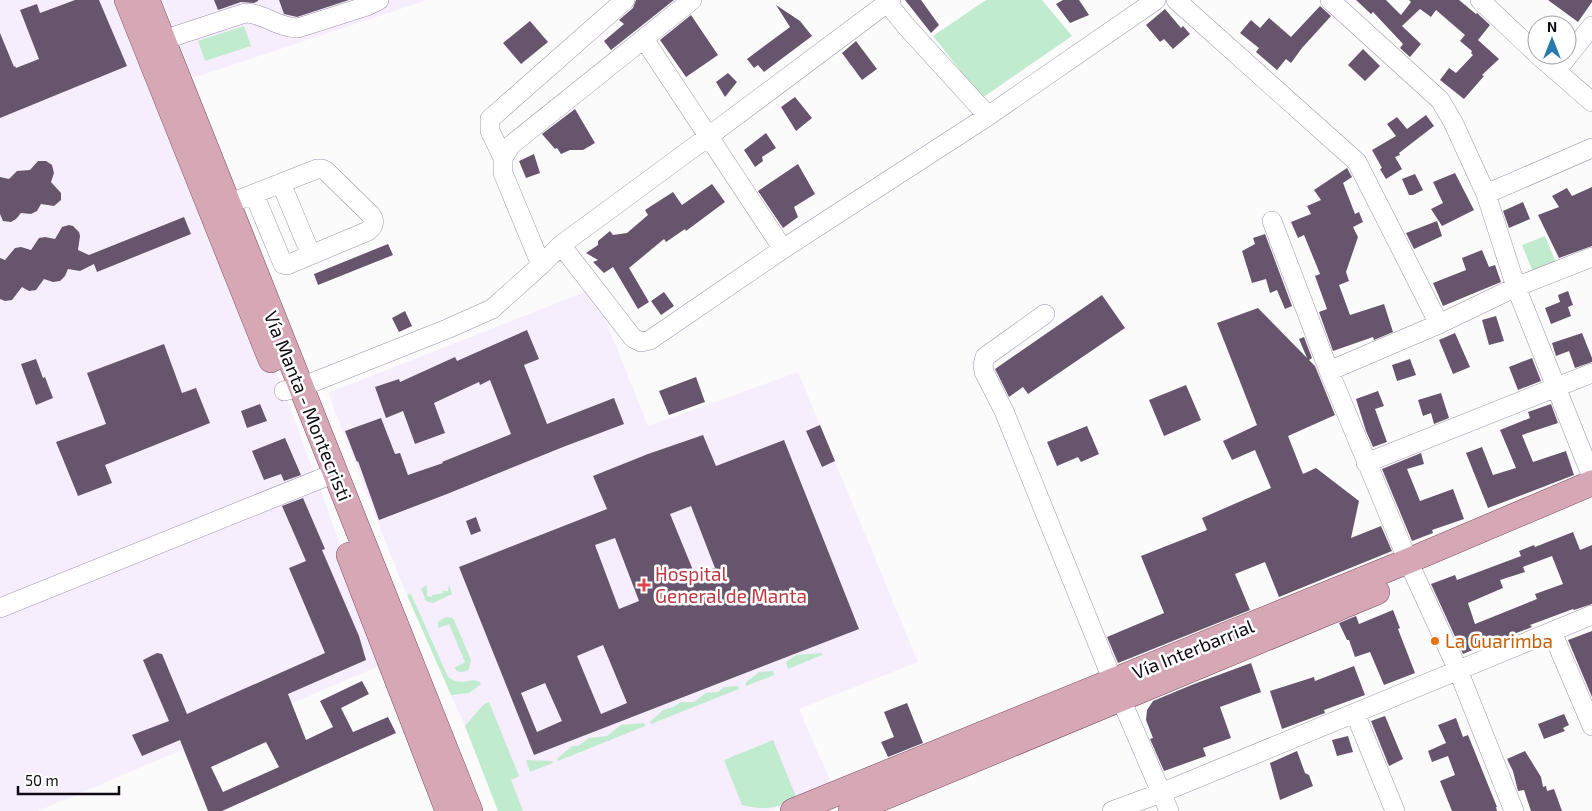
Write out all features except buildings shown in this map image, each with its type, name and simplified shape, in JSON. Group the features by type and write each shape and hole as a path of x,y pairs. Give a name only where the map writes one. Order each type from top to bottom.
{"main road":[{"name":"Vía Manta - Montecristi","path":"128,0 154,43 228,204 292,389"},
{"name":"Vía Manta - Montecristi","path":"148,0 154,43 327,475 470,811"},
{"name":"Vía Manta - Montecristi","path":"327,475 448,811"},
{"name":"Vía Interbarrial","path":"1412,569 1592,483"},
{"name":"Vía Interbarrial","path":"851,811 1117,690 1412,569 1592,501"},
{"name":"Vía Interbarrial","path":"793,811 1117,690"}],"street":[{"path":"154,43 245,13 252,13 280,26 298,28 367,6 379,0"},
{"path":"541,264 503,173 503,158 490,131 490,119 625,0"},
{"path":"503,158 511,145 692,0"},
{"path":"561,245 633,338 641,342 650,340 783,248 988,116 1156,0"},
{"path":"1176,0 1357,162 1439,324"},
{"path":"1330,0 1440,100 1453,122 1486,194 1516,288 1592,477"},
{"path":"1480,0 1527,44"},
{"path":"292,389 447,329 492,309 561,245 710,136 888,1 905,25 988,116"},
{"path":"644,39 783,248"},
{"path":"1556,71 1588,39"},
{"path":"1550,65 1592,102"},
{"path":"1486,194 1592,148"},
{"path":"228,204 316,168 322,168 374,218 373,227 368,231 287,265 283,264 254,194"},
{"path":"281,183 311,255"},
{"path":"1272,221 1366,463 1458,670 1514,811"},
{"path":"1329,371 1439,324 1516,288 1592,257"},
{"path":"1045,314 985,357 984,372 1004,411 1117,690 1169,811"},
{"path":"1366,463 1592,373"},
{"path":"0,608 327,475"},
{"path":"1112,811 1161,793 1592,615"},
{"path":"1552,632 1592,726"},
{"path":"1355,713 1390,810"}],"shaded area":[{"path":"0,0 118,0 284,391 384,664 38,811 0,811"},
{"path":"163,0 427,0 193,78"},
{"name":"Hospital General de Manta","path":"593,289 648,426 798,372 918,662 799,709 832,785 768,811 498,811 465,726 398,574 328,393"}],"green space":[{"path":"986,0 1042,0 1072,36 982,98 933,36"},
{"path":"244,26 251,46 205,61 198,41"},
{"path":"1545,236 1556,263 1533,272 1522,245"},
{"path":"449,584 452,594 433,603 426,601 421,589 427,585 427,596 432,597 432,595 448,591"},
{"path":"411,594 448,677 458,682 473,680 480,682 481,684 469,693 451,695 407,595"},
{"path":"446,617 454,620 471,660 469,669 465,671 459,672 454,668 465,662 449,624 438,628 438,622"},
{"path":"822,653 822,655 788,669 786,662 796,655"},
{"path":"773,671 774,675 746,686 745,683 759,672"},
{"path":"738,686 739,689 651,724 650,722 663,710 681,702 694,702 706,693 718,692 724,687"},
{"path":"489,702 519,776 511,780 523,811 498,811 465,726 483,705"},
{"path":"644,723 645,726 558,761 557,759 572,746 578,746 589,738 607,736 621,725"},
{"path":"773,740 797,799 770,808 742,805 724,760"},
{"path":"526,760 552,761 553,763 530,772"}],"place":[{"name":"Hospital General de Manta","path":"644,585"},
{"name":"La Guarimba","path":"1435,641"}]}
